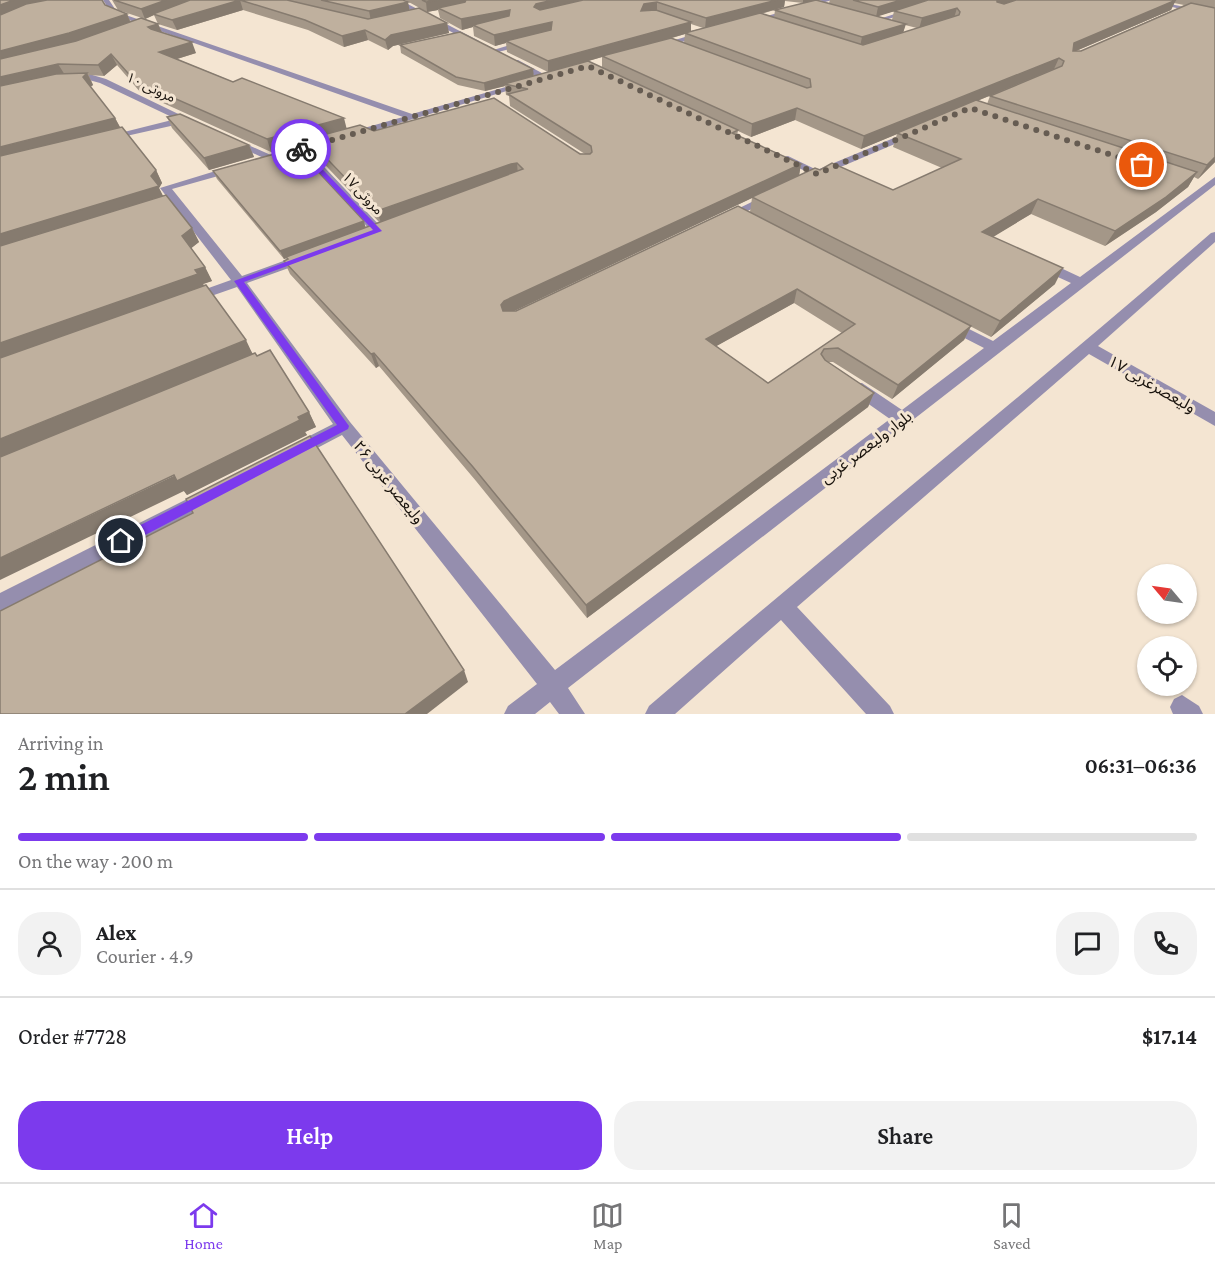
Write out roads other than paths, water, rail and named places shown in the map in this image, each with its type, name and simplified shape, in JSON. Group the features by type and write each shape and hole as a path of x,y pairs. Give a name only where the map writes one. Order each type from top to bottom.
{"street":[{"path":"106,0 114,13 138,25 412,117"},
{"path":"397,0 547,78"},
{"path":"738,25 829,0"},
{"path":"877,21 945,0"},
{"path":"1152,1 1215,15"},
{"path":"782,3 836,10"},
{"path":"1175,13 1185,8"},
{"path":"411,16 435,14"},
{"path":"138,25 161,17"},
{"path":"867,18 888,24"},
{"path":"760,19 771,23"},
{"path":"686,26 705,33"},
{"path":"650,49 716,30"},
{"path":"451,37 473,32"},
{"path":"494,51 537,39"},
{"path":"670,43 682,47"},
{"path":"345,136 557,75"},
{"name":"مروتی ۱۰","path":"58,81 89,77 103,81 206,129"},
{"path":"484,96 494,102"},
{"path":"92,143 184,120"},
{"path":"775,154 812,176 926,127"},
{"path":"227,139 270,158"},
{"path":"249,164 334,139"},
{"name":"مروتی ۱۷","path":"301,149 378,231"},
{"name":"ولیعصر غربی ۲۶","path":"238,167 168,198 239,281 283,352 553,686 573,714"},
{"name":"بلوار ولیعصر غربی","path":"516,714 1083,283 1205,183"},
{"path":"716,222 785,188"},
{"path":"737,212 758,223"},
{"path":"657,714 781,605 1089,348 1215,236"},
{"path":"184,302 314,254"},
{"path":"1030,260 1083,283"},
{"path":"933,316 995,348"},
{"name":"ولیعصرغربی ۱۷","path":"1089,348 1215,420"},
{"path":"846,381 903,418"},
{"path":"281,458 344,426"},
{"path":"0,604 219,491"},
{"path":"781,605 882,714"}]}
